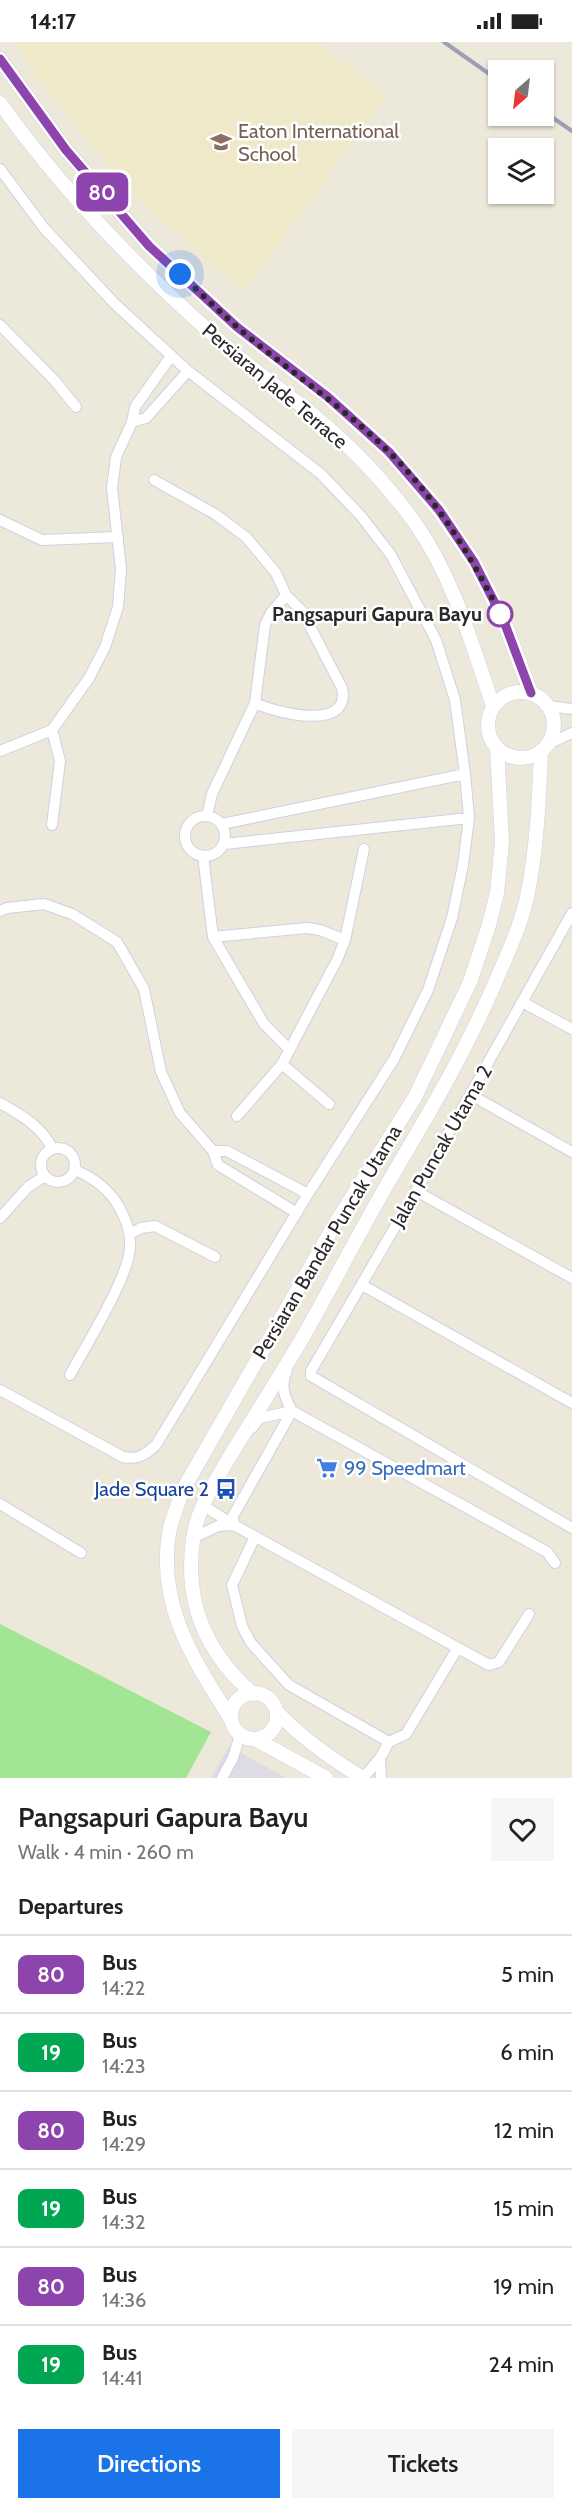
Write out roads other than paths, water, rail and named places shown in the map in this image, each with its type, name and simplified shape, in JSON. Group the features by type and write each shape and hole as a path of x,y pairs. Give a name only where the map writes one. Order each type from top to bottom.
{"street":[{"name":"Persiaran Jade Terrace","path":"0,59 66,150 149,246 237,327 328,397 389,452 439,510 474,562 503,619 531,693"},
{"name":"Persiaran Jade Terrace","path":"0,103 44,161 134,262 222,343 315,416 373,471 416,525 447,580 493,706"},
{"path":"0,169 44,228 115,304 188,371 321,474 361,516 391,555 436,640 455,700 469,818 463,865 452,918 428,990 394,1059 308,1194 156,1445 136,1459 123,1457 0,1390"},
{"path":"0,325 56,381 76,407"},
{"path":"0,751 52,730 89,678 105,647 118,607 122,569 112,488 116,457 132,422 135,407 171,356"},
{"path":"132,422 146,418 188,371"},
{"path":"154,480 215,514 246,537 276,573 286,595 302,611 345,698 336,711 326,714 292,716 269,710 255,703"},
{"path":"0,520 42,540 118,537"},
{"path":"207,816 212,794 255,703 265,625 286,595"},
{"path":"545,747 554,725 548,706 540,698 531,693 510,693 493,706 488,728 491,738 497,748 515,757 533,755 572,733"},
{"path":"548,706 572,709"},
{"path":"52,730 60,761 52,825"},
{"name":"Persiaran Bandar Puncak Utama","path":"253,1694 225,1667 208,1641 194,1603 191,1577 193,1539 204,1502 303,1337 392,1177 433,1109 491,993 516,935 527,899 536,846 545,747"},
{"name":"Persiaran Bandar Puncak Utama","path":"232,1721 188,1651 173,1608 168,1578 169,1533 182,1493 335,1224 415,1097 470,982 489,925 496,893 502,842 497,748"},
{"path":"222,824 224,844 216,854 203,856 192,851 188,846 185,834 195,818 207,816 222,824 465,774"},
{"path":"224,844 469,818"},
{"path":"237,1116 282,1064 338,960 345,940 364,849"},
{"path":"203,856 213,937 264,1024 290,1050"},
{"path":"0,912 44,904 72,914 117,942 144,989 161,1072 180,1113 213,1151 218,1165 297,1213"},
{"name":"Jalan Puncak Utama 2","path":"571,914 471,1095 311,1371 311,1376 572,1528"},
{"path":"213,937 307,928 320,930 345,940"},
{"path":"522,1002 572,1029"},
{"path":"282,1064 329,1104"},
{"path":"471,1095 572,1152"},
{"path":"0,1102 28,1119 45,1134 52,1148"},
{"path":"52,1148 68,1150 75,1159 75,1170 68,1180 55,1182 45,1176 42,1171 41,1160 52,1148"},
{"path":"213,1151 226,1151 308,1194"},
{"path":"70,1375 125,1271 131,1249 130,1234 118,1204 105,1188 87,1175 75,1170"},
{"path":"0,1218 28,1186 45,1176"},
{"path":"416,1191 572,1278"},
{"path":"130,1234 141,1228 155,1226 215,1257"},
{"path":"362,1285 572,1403"},
{"path":"303,1337 283,1378 282,1393 292,1411 547,1552 555,1563"},
{"path":"236,1447 260,1418 292,1411"},
{"path":"234,1525 233,1516 292,1411"},
{"path":"204,1502 207,1508 234,1525 489,1665 499,1662 529,1614"},
{"path":"0,1504 81,1554"},
{"path":"193,1539 218,1526 234,1525"},
{"path":"255,1537 238,1568 232,1585 242,1626 251,1643 290,1685 389,1742"},
{"path":"326,1778 255,1739 240,1735 232,1721 234,1706 245,1695 253,1694 268,1698 277,1712 309,1742 359,1776 380,1758 389,1742 406,1734 457,1649"},
{"path":"255,1739 270,1733 277,1719 277,1712"},
{"path":"222,1778 233,1758 240,1735"},
{"path":"380,1758 381,1778"}],"railway":[{"path":"444,42 488,73"},
{"path":"554,119 572,131"}],"place":[{"name":"Eaton International School","path":"221,142"},
{"name":"Pangsapuri Gapura Bayu","path":"500,614"},
{"name":"99 Speedmart","path":"327,1468"},
{"name":"Jade Square 2","path":"226,1489"}]}
